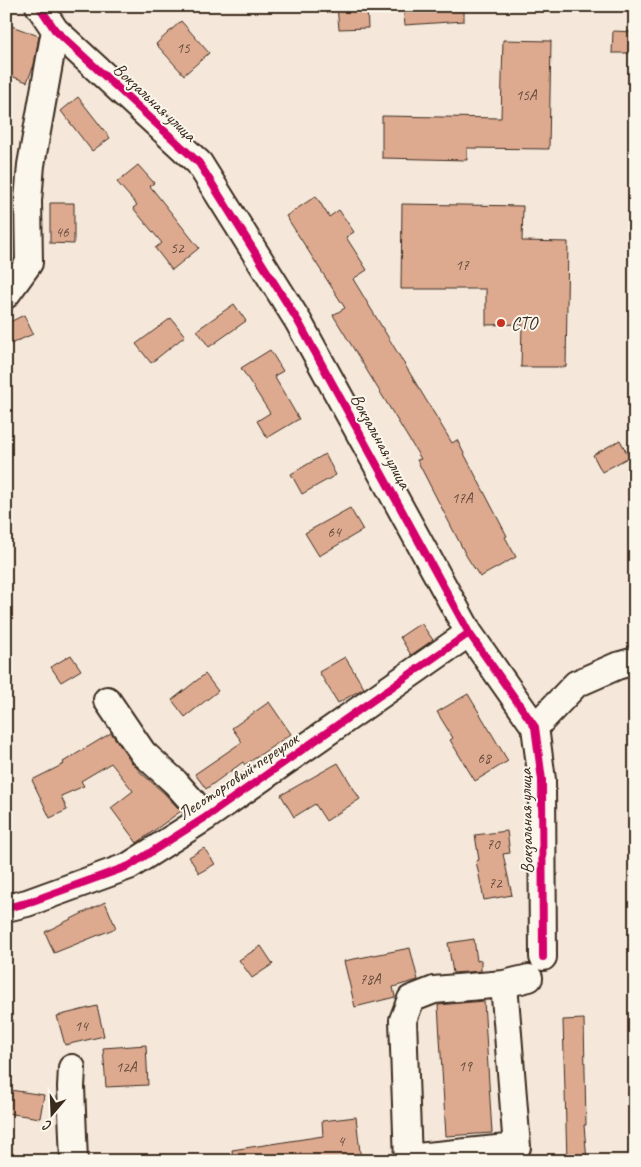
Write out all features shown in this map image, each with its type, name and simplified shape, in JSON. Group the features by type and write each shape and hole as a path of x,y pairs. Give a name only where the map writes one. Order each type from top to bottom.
{"street":[{"name":"Вокзальная улица","path":"39,6 55,30 199,163 298,321 469,634 535,727 542,780 536,967 504,984 434,990 411,999 403,1020 408,1159"},
{"path":"6,295 29,263 28,202 31,164 55,30"},
{"name":"Лесоторговый переулок","path":"6,908 27,903 129,866 206,817 469,634"},
{"path":"535,727 576,684 617,666 635,661"},
{"path":"107,700 143,753 175,782 206,817"},
{"path":"408,1159 518,1154 504,984"},
{"path":"72,1068 74,1161"}],"shaded area":[{"path":"635,699 635,818 628,703"}],"building":[{"path":"337,6 367,6 368,28 339,29"},
{"path":"403,6 464,6 464,21 405,25"},
{"path":"181,21 209,53 184,75 156,44"},
{"path":"6,24 39,36 34,65 27,82 6,74"},
{"path":"613,31 635,32 635,53 612,53"},
{"path":"503,40 551,41 549,149 467,148 467,160 382,158 382,116 501,118"},
{"path":"78,97 110,138 92,151 61,111"},
{"path":"138,165 154,183 150,186 199,248 172,270 155,248 162,243 133,208 137,205 117,182"},
{"path":"316,196 329,217 339,210 354,232 346,237 367,270 353,279 452,443 457,440 507,536 505,537 516,557 480,577 467,557 417,460 421,459 333,315 345,308 286,216"},
{"path":"50,203 74,203 74,244 50,243"},
{"path":"402,204 523,206 522,241 568,242 566,367 521,367 522,324 486,325 486,289 401,289"},
{"path":"234,304 246,321 209,347 197,330"},
{"path":"24,315 33,334 6,346 6,324"},
{"path":"171,318 185,336 151,363 136,344"},
{"path":"270,350 283,371 274,376 299,419 267,438 257,421 270,413 241,368"},
{"path":"620,440 629,457 602,472 593,455"},
{"path":"325,454 336,475 302,494 291,474"},
{"path":"350,508 363,530 319,556 305,533"},
{"path":"421,623 433,640 411,655 400,637"},
{"path":"71,655 81,670 61,682 51,667"},
{"path":"345,657 364,688 338,703 319,672"},
{"path":"205,674 218,691 185,717 172,700"},
{"path":"468,694 508,761 475,781 450,740 453,738 437,712"},
{"path":"269,702 291,734 245,765 243,762 206,789 195,774 242,742 232,728"},
{"path":"111,733 139,771 181,811 137,843 111,808 133,791 111,763 81,781 84,786 61,796 67,810 50,818 32,780 64,764 63,762"},
{"path":"338,763 360,799 326,821 315,804 294,817 281,795"},
{"path":"507,831 510,853 503,854 512,895 484,900 476,861 479,860 475,835"},
{"path":"204,848 215,864 199,873 189,857"},
{"path":"105,902 116,928 54,953 45,932"},
{"path":"474,939 477,961 481,960 481,971 453,973 448,943"},
{"path":"261,946 273,964 252,978 239,960"},
{"path":"410,948 418,980 393,987 395,997 355,1007 344,961"},
{"path":"484,1001 492,1133 446,1136 438,1005"},
{"path":"97,1006 104,1036 65,1045 57,1016"},
{"path":"584,1019 586,1125 584,1125 587,1161 567,1161 563,1020"},
{"path":"146,1045 148,1085 106,1087 103,1048"},
{"path":"10,1090 44,1095 40,1118 6,1113"},
{"path":"356,1117 361,1161 233,1161 232,1150 323,1136 322,1121"}],"cycle path":[{"path":"39,6 55,30 199,163 298,321 469,633 535,727 542,780 543,957"},
{"path":"6,908 27,903 129,866 206,817 469,633"}],"place":[{"name":"СТО","path":"501,323"}]}
